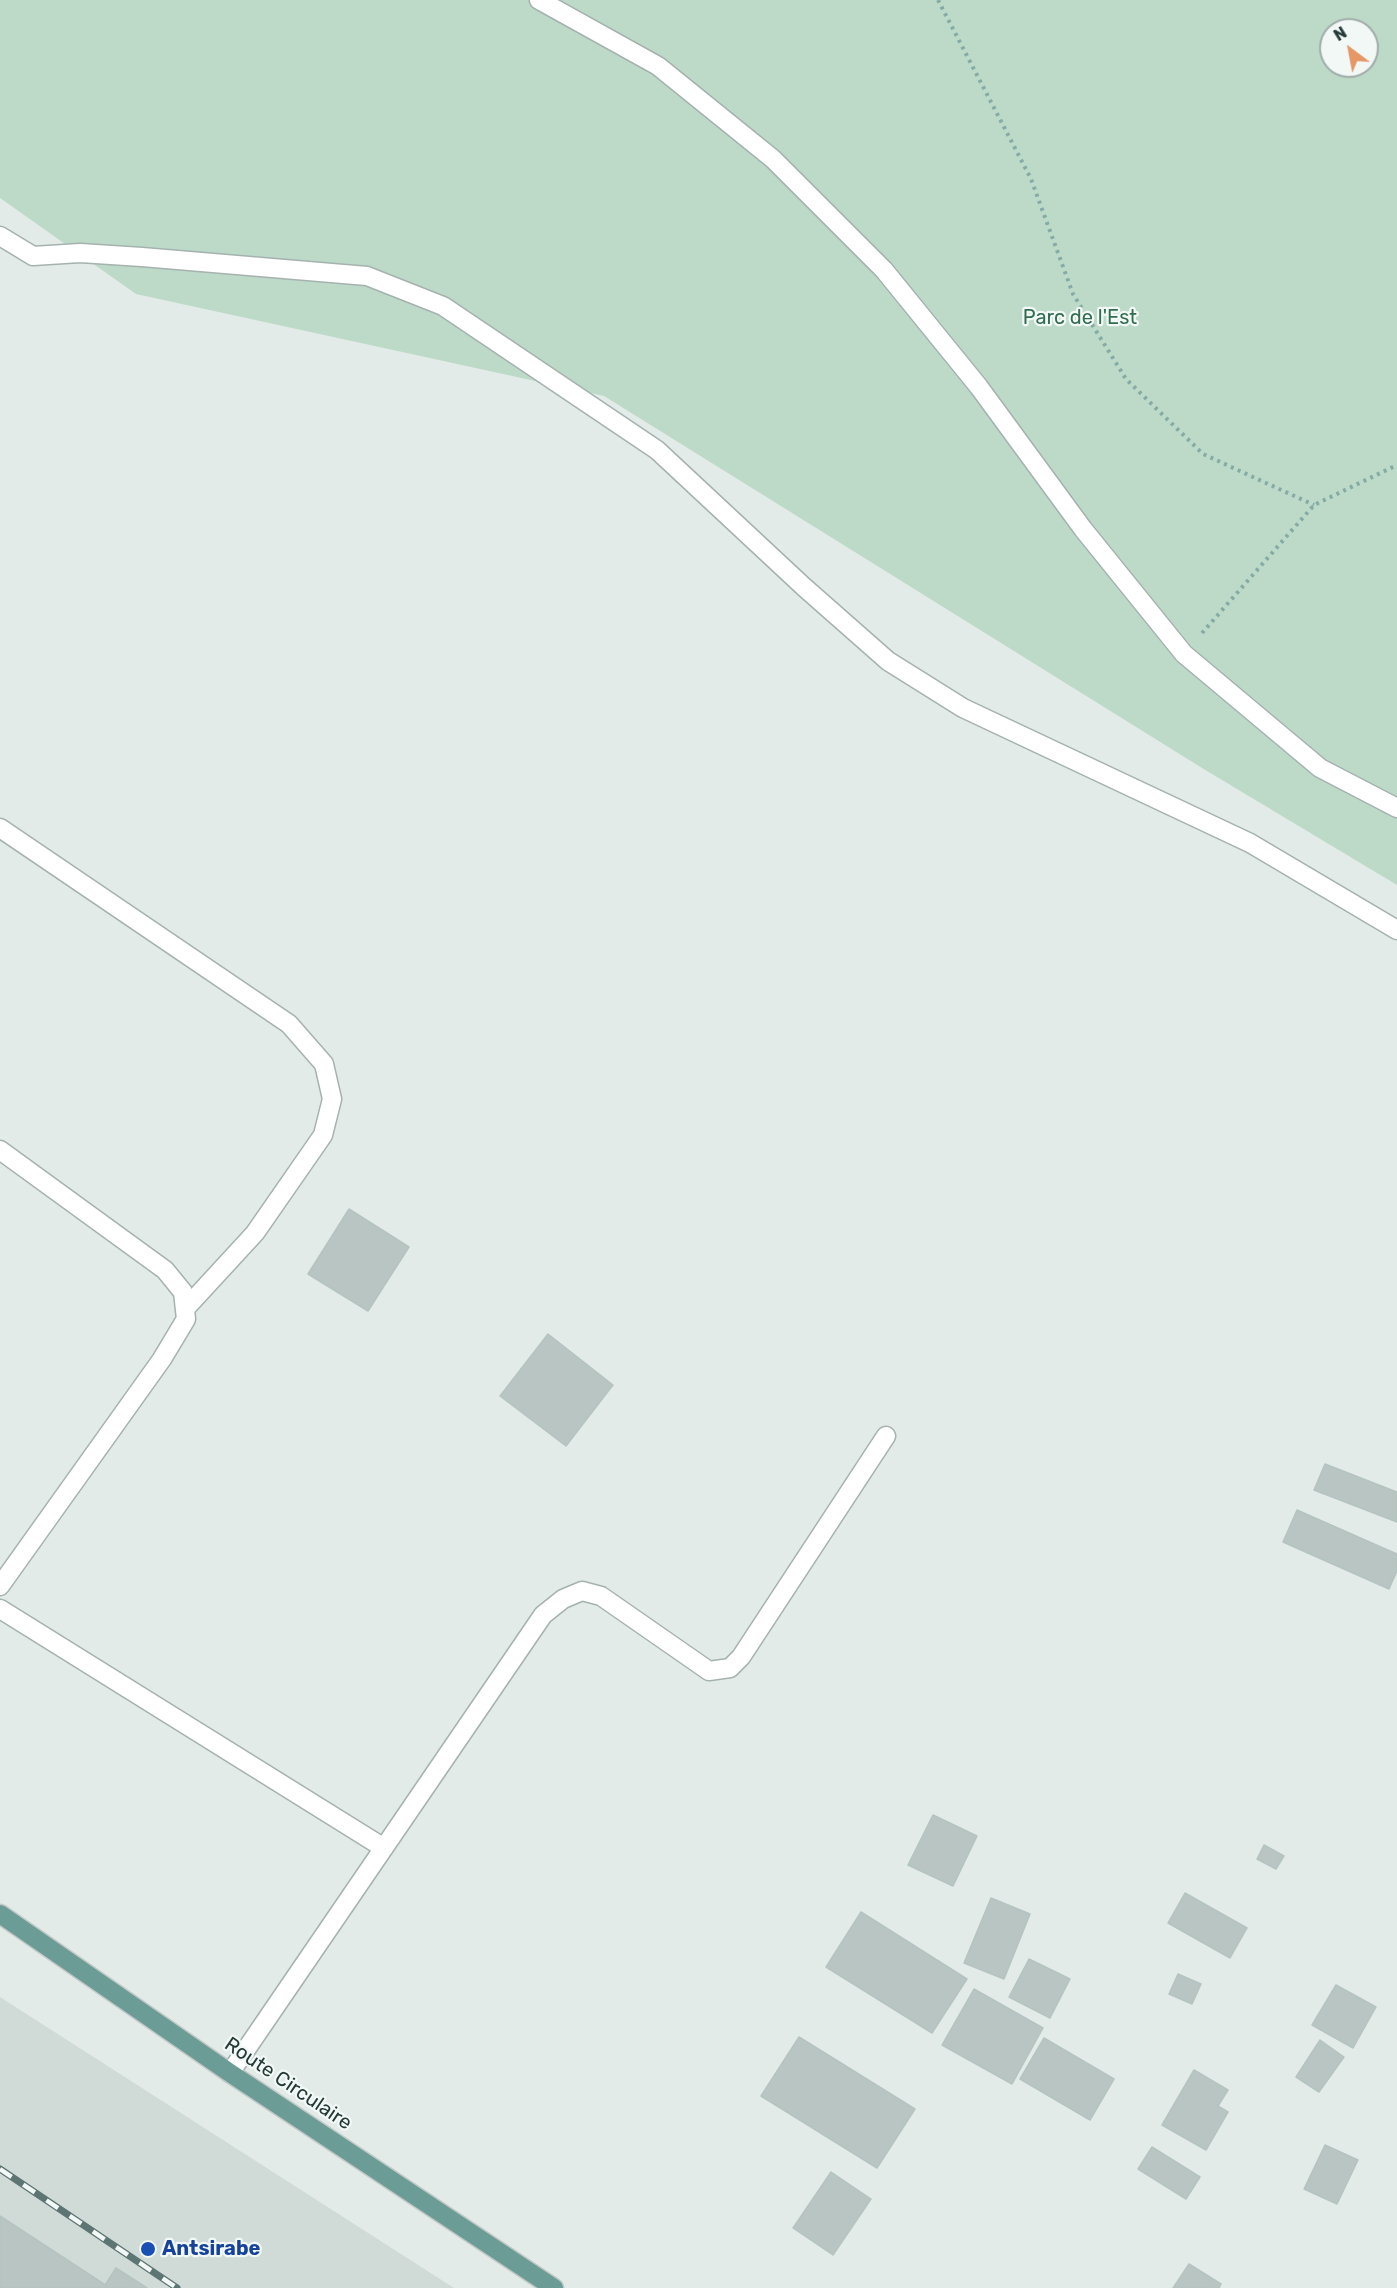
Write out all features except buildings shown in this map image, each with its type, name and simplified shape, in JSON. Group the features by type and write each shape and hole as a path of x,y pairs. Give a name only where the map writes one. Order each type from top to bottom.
{"main road":[{"name":"Route Circulaire","path":"0,1914 230,2073 554,2288"}],"street":[{"path":"539,0 658,66 773,159 884,270 979,387 1083,529 1184,654 1320,768 1397,808"},
{"path":"0,236 33,256 80,254 142,257 367,276 444,306 657,450 804,587 888,661 963,708 1250,843 1397,930"},
{"path":"0,828 289,1024 324,1064 332,1099 323,1135 255,1233 185,1309"},
{"path":"0,1150 165,1270 183,1292 186,1318 162,1359 0,1586"},
{"path":"230,2073 543,1615 563,1599 582,1591 602,1596 709,1671 730,1668 741,1657 886,1436"},
{"path":"0,1609 384,1848"}],"path":[{"path":"938,0 1030,178 1073,294 1126,379 1203,454 1314,505"},
{"path":"1184,654 1314,505 1397,465"}],"shaded area":[{"path":"0,1997 454,2288 0,2288"}],"green space":[{"name":"Parc de l'Est","path":"0,0 1397,0 1397,885 1202,768 604,396 136,294 0,198"}],"railway":[{"path":"0,2169 177,2288"}],"place":[{"name":"Antsirabe","path":"148,2249"}]}
